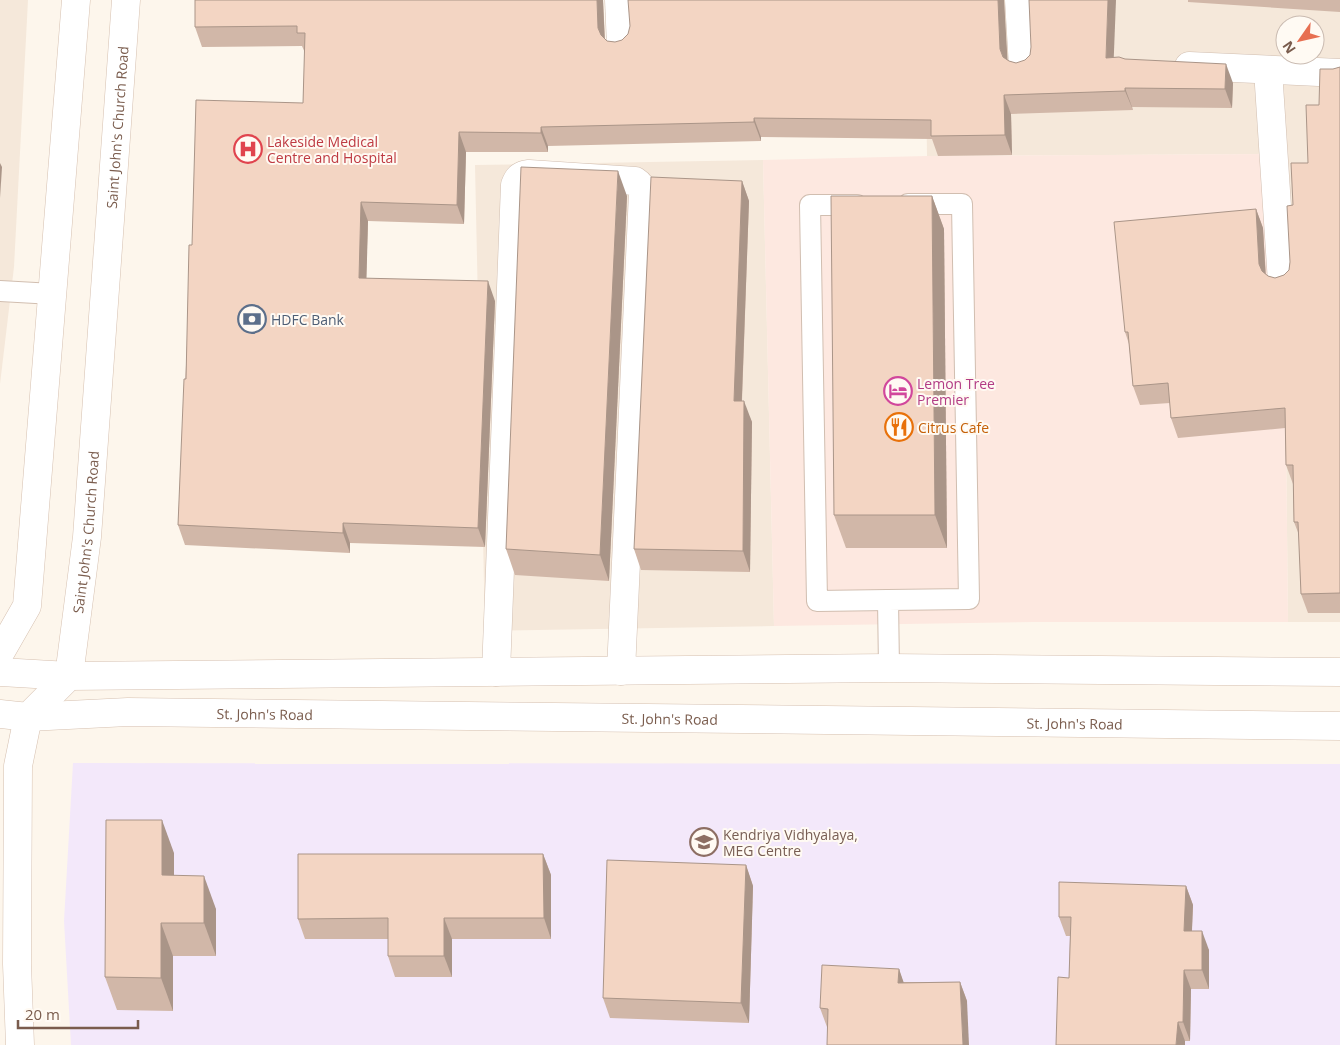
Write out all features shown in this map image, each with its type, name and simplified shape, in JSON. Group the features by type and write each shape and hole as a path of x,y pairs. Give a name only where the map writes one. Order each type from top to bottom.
{"main road":[{"path":"0,653 27,606 76,0"},
{"name":"Saint John's Church Road","path":"69,676 87,537 126,0"},
{"path":"619,0 621,46"},
{"path":"1019,0 1023,67"},
{"path":"1162,64 1340,73"},
{"path":"1268,70 1282,282"},
{"path":"496,672 514,185 517,178 529,174 635,181 640,184 643,193 621,671"},
{"path":"0,672 69,676 889,668 1340,672"},
{"path":"20,1045 17,964 18,766 28,717 69,676"},
{"name":"St. John's Road","path":"0,714 28,717 128,712 1340,726"}],"lane":[{"path":"962,204 969,599 888,600 817,601 810,205 962,204"},
{"path":"0,291 53,294"},
{"path":"888,600 889,668"}],"shaded area":[{"path":"0,0 28,0 14,267 0,384"},
{"path":"925,0 1340,0 1340,622 1288,622 1283,154 927,156"},
{"path":"1283,154 1288,622 1033,622 774,626 763,160 927,156"},
{"path":"763,160 774,626 485,631 475,165"},
{"name":"Kendriya Vidhyalaya, MEG Centre","path":"73,763 1340,764 1340,1045 71,1045 64,921"}],"building":[{"path":"195,0 597,0 598,28 601,35 607,41 615,42 622,40 628,34 630,26 628,0 998,0 1000,49 1003,57 1016,63 1025,60 1030,55 1029,0 1108,0 1106,58 1119,57 1125,59 1226,64 1225,89 1125,88 1125,91 1004,95 1005,135 931,136 931,120 754,118 754,122 541,127 541,133 459,132 457,205 361,202 359,278 488,281 478,528 343,523 343,533 178,525 184,379 186,379 189,245 192,245 196,100 303,103 305,33 297,33 297,26 195,27"},
{"path":"1340,67 1340,593 1301,594 1298,522 1294,522 1293,465 1286,465 1285,408 1171,418 1168,383 1133,386 1128,332 1125,332 1114,222 1256,209 1259,264 1262,271 1268,276 1275,278 1284,275 1289,270 1290,262 1287,206 1293,205 1291,163 1308,163 1306,105 1319,105 1320,69"},
{"path":"521,167 618,171 600,555 506,549"},
{"path":"651,177 742,181 734,401 744,401 743,551 634,549"},
{"path":"831,196 932,196 935,515 834,515"},
{"path":"106,820 162,820 162,875 204,876 204,923 161,923 161,978 105,977"},
{"path":"298,854 543,854 544,918 444,918 444,956 388,956 388,918 298,919"},
{"path":"607,860 746,865 741,1003 603,998"},
{"path":"1059,882 1186,886 1184,931 1202,931 1202,970 1184,970 1183,1022 1178,1022 1176,1045 1056,1045 1058,977 1069,978 1071,917 1059,917"},
{"path":"822,965 899,969 898,983 960,982 963,1045 827,1045 828,1009 820,1008"}],"place":[{"name":"Lakeside Medical Centre and Hospital","path":"248,149"},
{"name":"HDFC Bank","path":"252,319"},
{"name":"Lemon Tree Premier","path":"898,391"},
{"name":"Citrus Cafe","path":"899,427"},
{"name":"Kendriya Vidhyalaya, MEG Centre","path":"704,842"}]}
